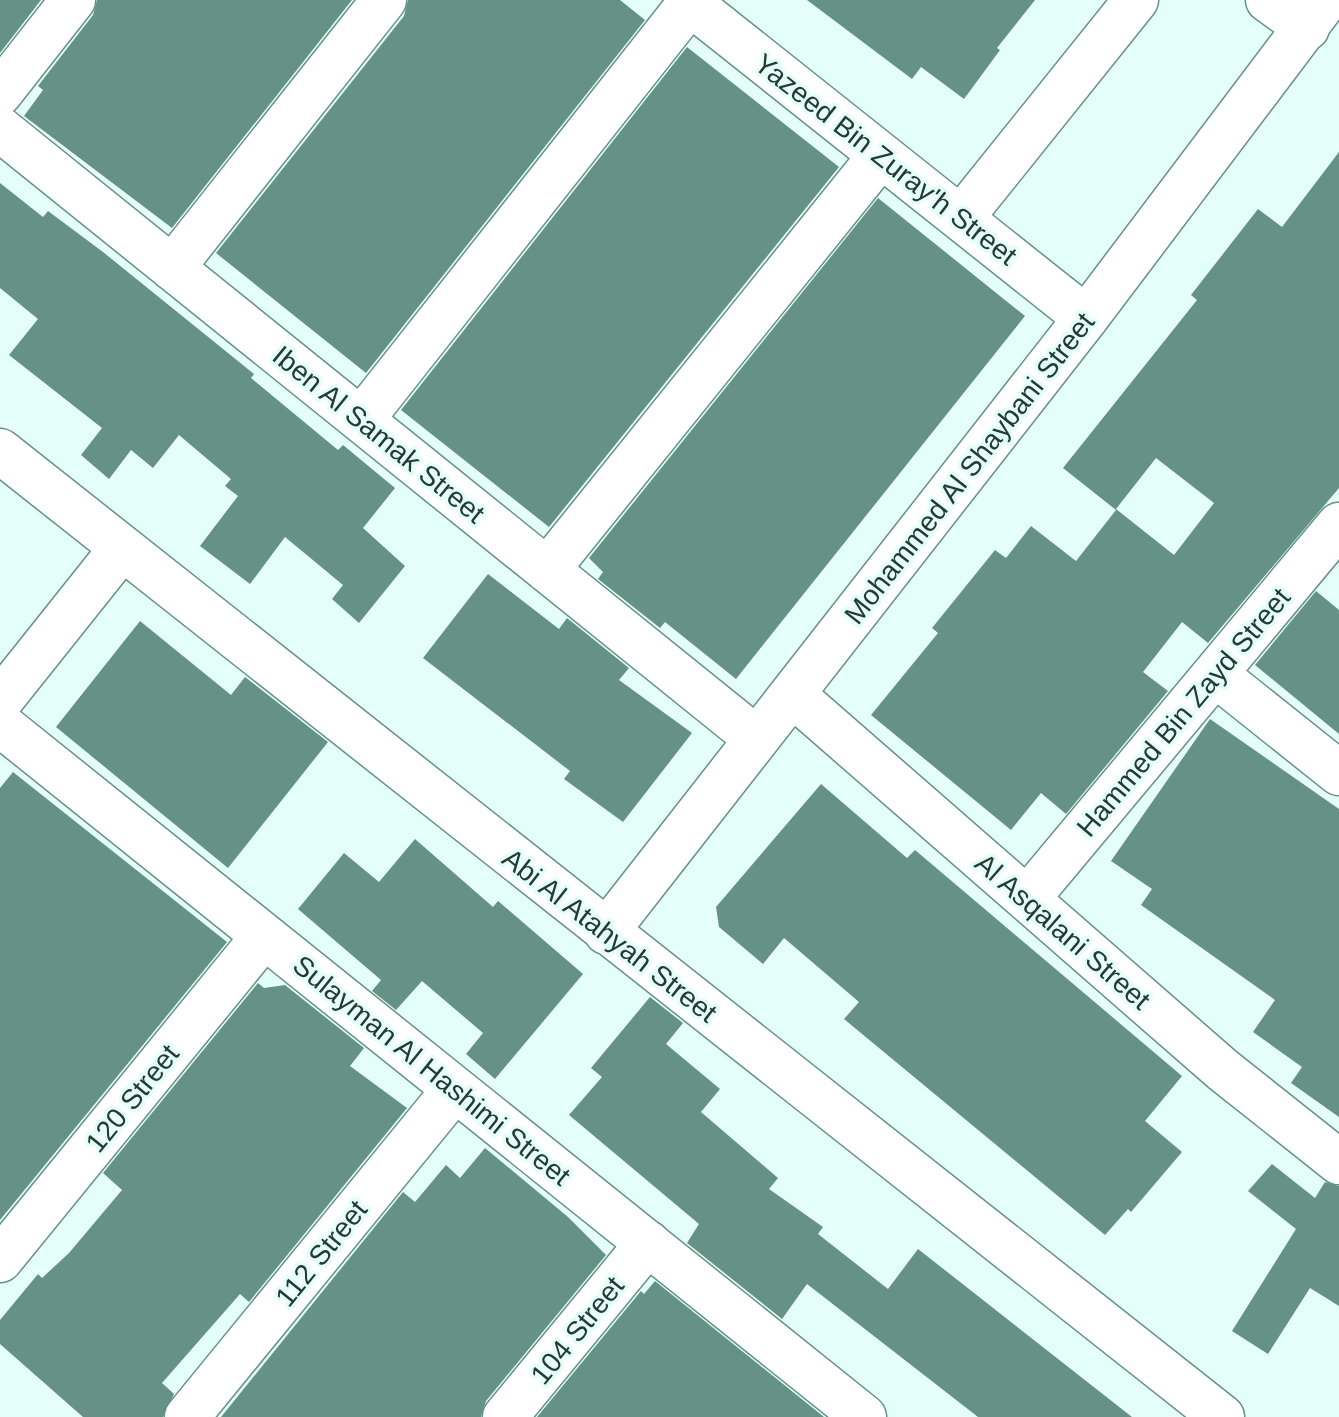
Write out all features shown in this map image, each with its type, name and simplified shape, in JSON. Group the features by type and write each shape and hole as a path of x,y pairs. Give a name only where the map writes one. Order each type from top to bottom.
{"street":[{"path":"0,93 73,0"},
{"path":"172,268 384,0"},
{"path":"961,218 1136,0"},
{"path":"1268,0 1316,14"},
{"path":"361,420 688,2"},
{"name":"Yazeed Bin Zuray'h Street","path":"688,2 1086,318"},
{"name":"Mohammed Al Shaybani Street","path":"606,932 1086,318 1316,14"},
{"name":"Iben Al Samak Street","path":"0,129 757,739"},
{"path":"547,570 881,155"},
{"name":"Abi Al Atahyah Street","path":"0,451 1222,1417"},
{"name":"Hammed Bin Zayd Street","path":"1027,899 1339,525"},
{"path":"0,701 122,548"},
{"path":"1215,674 1339,773"},
{"name":"Al Asqalani Street","path":"792,694 1223,1070 1339,1162"},
{"name":"Sulayman Al Hashimi Street","path":"0,724 648,1243 841,1410"},
{"name":"120 Street","path":"0,1260 264,936"},
{"name":"112 Street","path":"187,1417 455,1089"},
{"name":"104 Street","path":"505,1417 648,1243"}],"building":[{"path":"0,0 41,0 0,53"},
{"path":"97,0 352,0 172,228 24,116 43,90 38,86 93,15"},
{"path":"408,0 620,0 645,20 366,373 216,253 404,16"},
{"path":"807,0 1035,0 997,48 1000,50 964,99 921,67 912,79"},
{"path":"687,47 839,167 549,527 401,410"},
{"path":"1339,152 1339,488 1208,643 1182,622 1143,672 1168,691 1066,814 1041,793 1011,830 871,715 938,633 932,628 995,550 1006,558 1031,526 1076,561 1116,510 1063,468 1197,300 1191,295 1258,209 1282,227","holes":["1156,458 1214,503 1174,555 1116,509"]},
{"path":"0,183 43,217 48,211 103,252 254,374 251,378 338,450 343,445 395,488 363,528 405,566 359,623 332,599 343,585 285,537 250,584 200,546 238,496 225,486 231,479 179,435 153,468 131,450 109,479 81,455 102,428 9,355 38,319 0,288"},
{"path":"878,198 1025,316 736,679 665,622 660,628 598,579 603,572 589,558"},
{"path":"488,574 559,629 567,618 629,668 619,680 692,733 623,822 564,779 570,771 423,658"},
{"path":"1316,591 1339,610 1339,734 1255,665"},
{"path":"140,621 231,695 245,677 328,742 228,868 56,727"},
{"path":"1210,719 1339,809 1339,1117 1291,1083 1302,1067 1253,1032 1275,1000 1141,905 1152,889 1111,861"},
{"path":"13,772 227,942 0,1220 0,788"},
{"path":"821,784 907,858 915,850 1182,1076 1145,1121 1182,1152 1131,1212 1128,1209 1105,1235 844,1019 859,1002 784,938 763,964 719,927 716,907"},
{"path":"415,839 493,907 498,901 583,974 495,1079 466,1054 483,1033 422,981 396,1010 372,991 381,980 298,909 344,853 379,882"},
{"path":"258,983 264,988 285,985 364,1048 350,1066 407,1108 249,1302 240,1294 162,1383 174,1394 163,1417 83,1417 0,1344 0,1320 38,1274 42,1278 69,1253 122,1190 103,1173"},
{"path":"650,997 683,1023 666,1044 720,1089 701,1112 778,1178 769,1189 823,1227 818,1234 888,1289 918,1249 1132,1417 978,1417 807,1284 782,1319 687,1243 699,1224 569,1115 602,1077 591,1068"},
{"path":"485,1148 568,1217 606,1255 486,1401 481,1417 221,1417 403,1192 415,1202 446,1165 460,1178"},
{"path":"1272,1164 1315,1198 1325,1182 1339,1186 1339,1306 1310,1288 1268,1354 1232,1331 1296,1229 1248,1191"},
{"path":"655,1281 824,1417 537,1417 641,1291 644,1294"}]}
